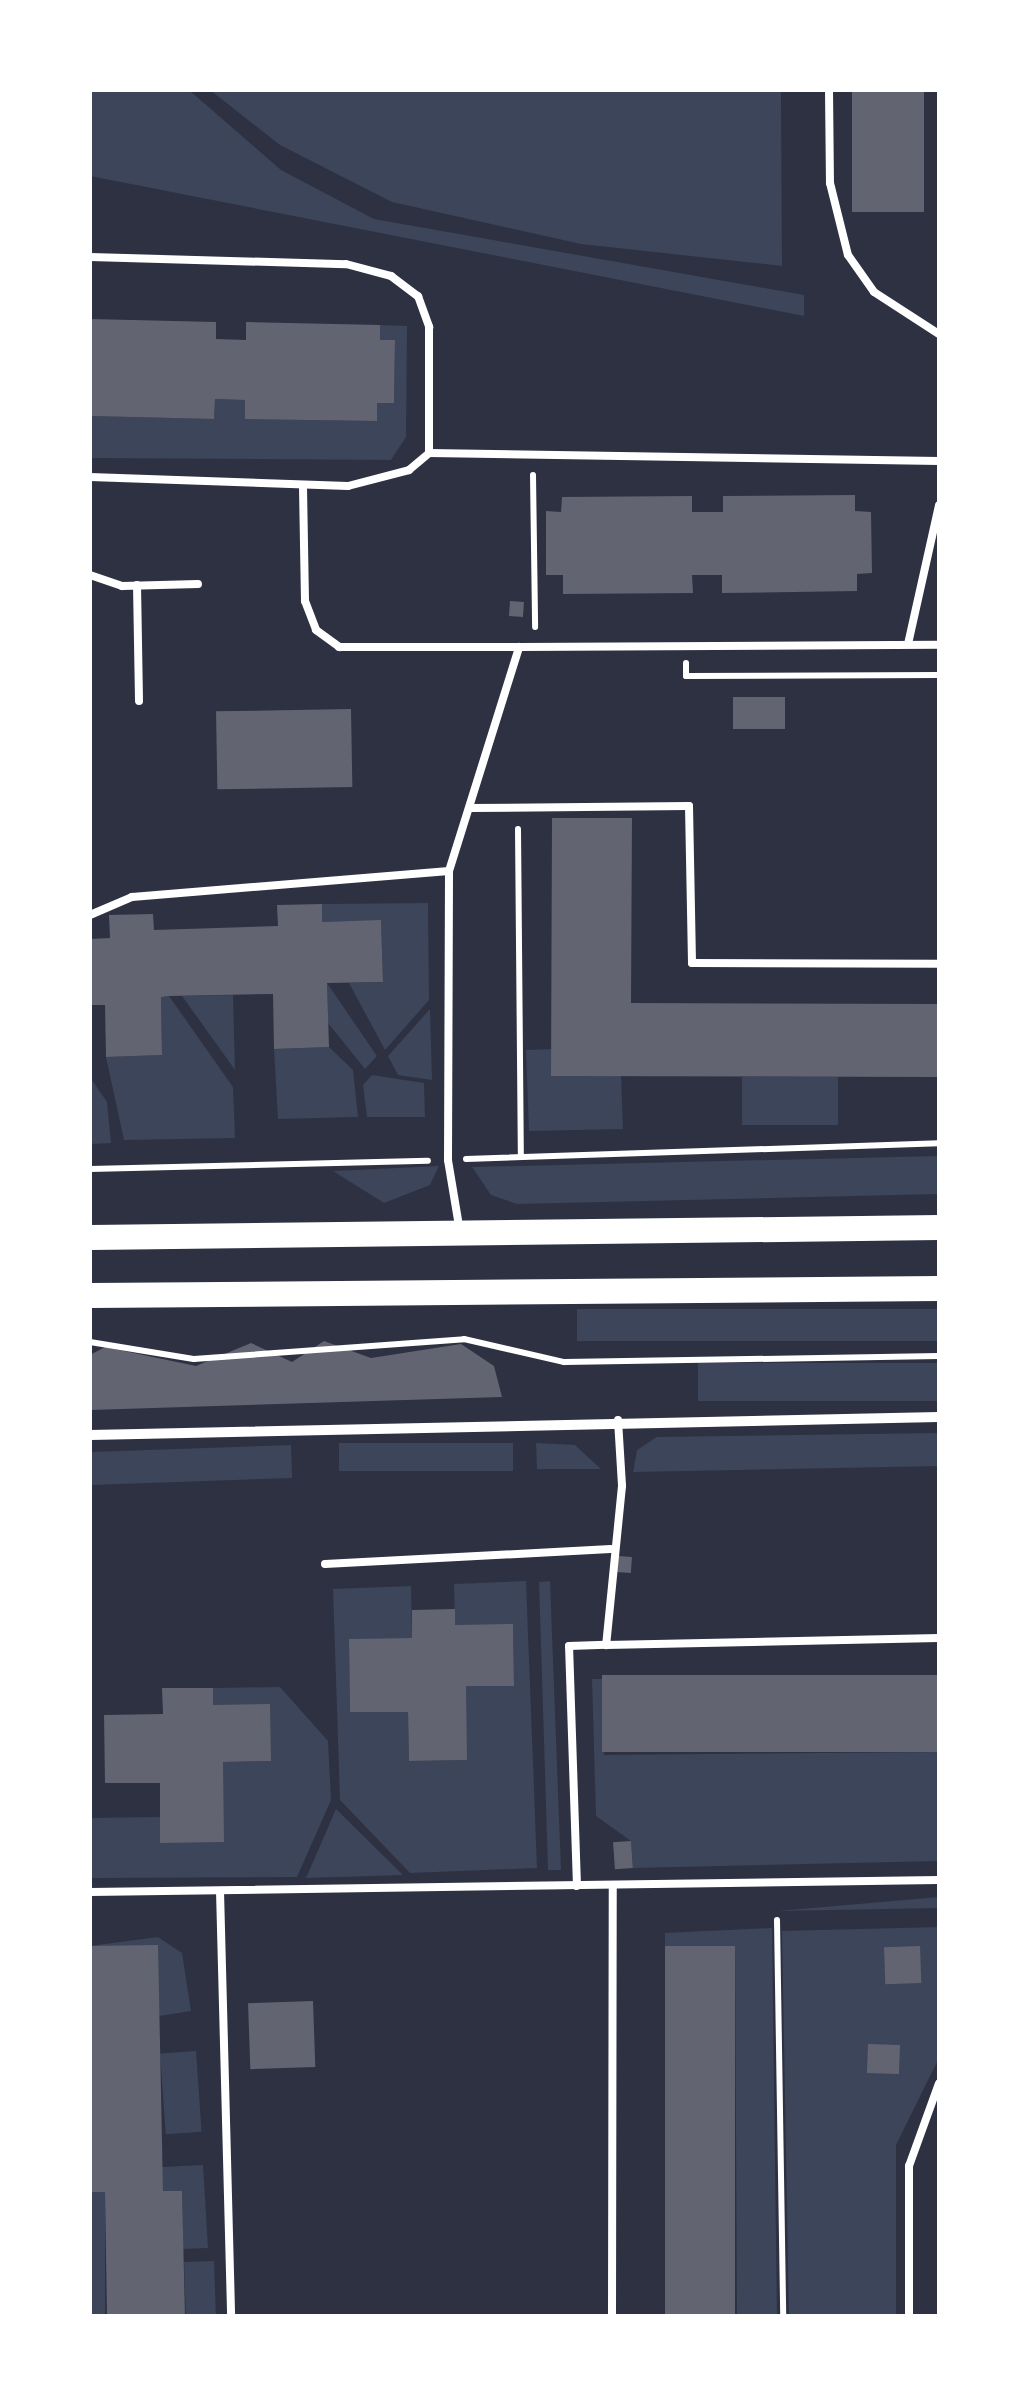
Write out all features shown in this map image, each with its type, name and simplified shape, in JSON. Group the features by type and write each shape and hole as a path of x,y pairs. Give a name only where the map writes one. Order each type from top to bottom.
{"main road":[{"path":"90,1238 939,1227"},
{"path":"90,1295 939,1288"}],"street":[{"path":"90,1435 618,1420 939,1417"}],"lane":[{"path":"829,90 832,197 848,255 874,292 939,334"},
{"path":"90,257 346,264 391,276 418,296 428,327 429,453"},
{"path":"90,477 303,487 382,481 429,453 939,461"},
{"path":"303,487 305,601 316,630 339,647 939,645"},
{"path":"908,644 939,504"},
{"path":"90,575 137,585 198,584"},
{"path":"137,585 139,701"},
{"path":"460,1234 448,1160 449,870 519,648"},
{"path":"470,808 689,806 692,963 939,964"},
{"path":"90,915 132,897 449,870"},
{"path":"606,1645 611,1549 622,1486 618,1420"},
{"path":"325,1564 611,1549"},
{"path":"577,1886 569,1646 939,1638"},
{"path":"90,1892 939,1880"},
{"path":"612,2316 613,1887"},
{"path":"220,1891 231,2316"},
{"path":"909,2316 909,2166 939,2083"}],"path":[{"path":"532,454 536,648"},
{"path":"686,647 686,676 939,675"},
{"path":"518,808 521,1156"},
{"path":"90,1169 939,1144"},
{"path":"90,1342 194,1359 302,1359 464,1339 564,1362 939,1356"},
{"path":"777,1920 782,2316"}],"shaded area":[{"path":"90,90 189,90 281,170 374,219 804,295 804,316 90,176"},
{"path":"210,90 781,90 782,266 581,244 392,202 280,145"},
{"path":"380,325 407,326 406,437 391,460 90,458 90,416 214,419 215,399 245,400 245,419 376,421 377,403 394,402 395,341 380,340"},
{"path":"428,903 429,1000 385,1050 349,983 383,982 381,921 322,922 322,904"},
{"path":"327,983 377,1056 365,1069 328,1023"},
{"path":"233,995 235,1070 182,996"},
{"path":"169,996 233,1087 235,1138 124,1140 106,1057 162,1055 161,997"},
{"path":"430,1009 432,1080 398,1075 388,1056"},
{"path":"329,1047 353,1070 358,1117 278,1119 274,1049"},
{"path":"551,1049 552,1076 621,1076 623,1129 529,1131 526,1050"},
{"path":"372,1075 424,1083 425,1117 367,1117 363,1085"},
{"path":"90,1077 107,1102 111,1143 90,1144"},
{"path":"742,1077 838,1077 838,1125 742,1125"},
{"path":"939,1156 938,1194 517,1204 491,1195 472,1167"},
{"path":"439,1166 430,1185 384,1203 333,1171"},
{"path":"577,1309 939,1309 939,1341 577,1341"},
{"path":"698,1363 939,1363 939,1401 698,1401"},
{"path":"939,1433 939,1466 633,1472 637,1450 657,1437"},
{"path":"339,1443 513,1443 513,1471 339,1471"},
{"path":"536,1443 575,1445 601,1469 537,1469"},
{"path":"291,1445 292,1478 91,1485 90,1452"},
{"path":"526,1581 537,1868 410,1873 340,1800 333,1589 411,1586 412,1638 349,1640 350,1712 408,1712 409,1761 466,1760 466,1686 514,1683 513,1625 455,1625 454,1584"},
{"path":"550,1581 561,1870 548,1870 539,1582"},
{"path":"592,1679 602,1679 604,1755 939,1752 939,1861 633,1868 631,1841 596,1816"},
{"path":"280,1687 328,1741 331,1800 297,1877 90,1878 90,1818 160,1817 161,1843 223,1762 270,1761 270,1705 213,1705 213,1688"},
{"path":"336,1809 403,1875 306,1878"},
{"path":"939,1897 939,1908 778,1911"},
{"path":"939,1927 939,2058 896,2145 896,2316 789,2316 782,1931"},
{"path":"772,1928 777,2316 737,2316 735,1946 665,1946 665,1933"},
{"path":"158,1937 182,1953 191,2011 159,2016 90,1946"},
{"path":"196,2051 202,2132 166,2134 160,2054"},
{"path":"203,2165 208,2248 183,2249 182,2191 163,2191 162,2167"},
{"path":"90,2192 105,2192 105,2316 90,2316"},
{"path":"214,2261 216,2316 186,2316 184,2262"}],"building":[{"path":"852,90 924,90 924,212 852,212"},
{"path":"90,319 216,322 216,339 246,340 246,322 380,325 380,340 395,340 394,403 377,403 377,421 245,419 245,400 215,399 214,419 90,416"},
{"path":"855,495 855,511 871,512 872,573 857,574 857,591 722,593 722,575 692,575 693,593 563,594 563,575 546,575 546,511 561,512 562,497 692,496 692,512 723,512 723,496"},
{"path":"510,601 524,602 523,617 509,616"},
{"path":"733,697 785,697 785,729 733,729"},
{"path":"351,709 352,787 217,789 216,711"},
{"path":"552,818 632,818 631,1003 939,1004 939,1077 551,1076"},
{"path":"322,904 322,922 381,920 383,982 327,983 329,1047 274,1049 273,994 169,996 161,997 162,1055 106,1057 105,1005 90,1005 90,939 110,938 109,915 153,914 154,930 278,926 277,905"},
{"path":"324,1341 371,1358 461,1344 494,1366 502,1397 90,1410 90,1355 105,1347 196,1366 251,1343 292,1362"},
{"path":"618,1556 632,1557 631,1573 617,1572"},
{"path":"455,1609 455,1625 513,1624 514,1686 466,1686 467,1760 409,1761 408,1712 350,1712 349,1639 412,1638 412,1610"},
{"path":"602,1675 939,1675 939,1752 602,1752"},
{"path":"162,1688 213,1688 213,1705 270,1704 271,1761 223,1762 224,1842 160,1843 160,1783 105,1783 104,1715 163,1714"},
{"path":"631,1841 633,1868 615,1869 613,1842"},
{"path":"158,1945 163,2191 182,2191 185,2316 107,2316 105,2192 90,2192 90,1946"},
{"path":"665,1946 735,1946 735,2316 665,2316"},
{"path":"920,1946 921,1983 885,1984 884,1947"},
{"path":"313,2001 315,2067 250,2069 248,2003"},
{"path":"868,2044 900,2045 899,2074 867,2073"}]}
